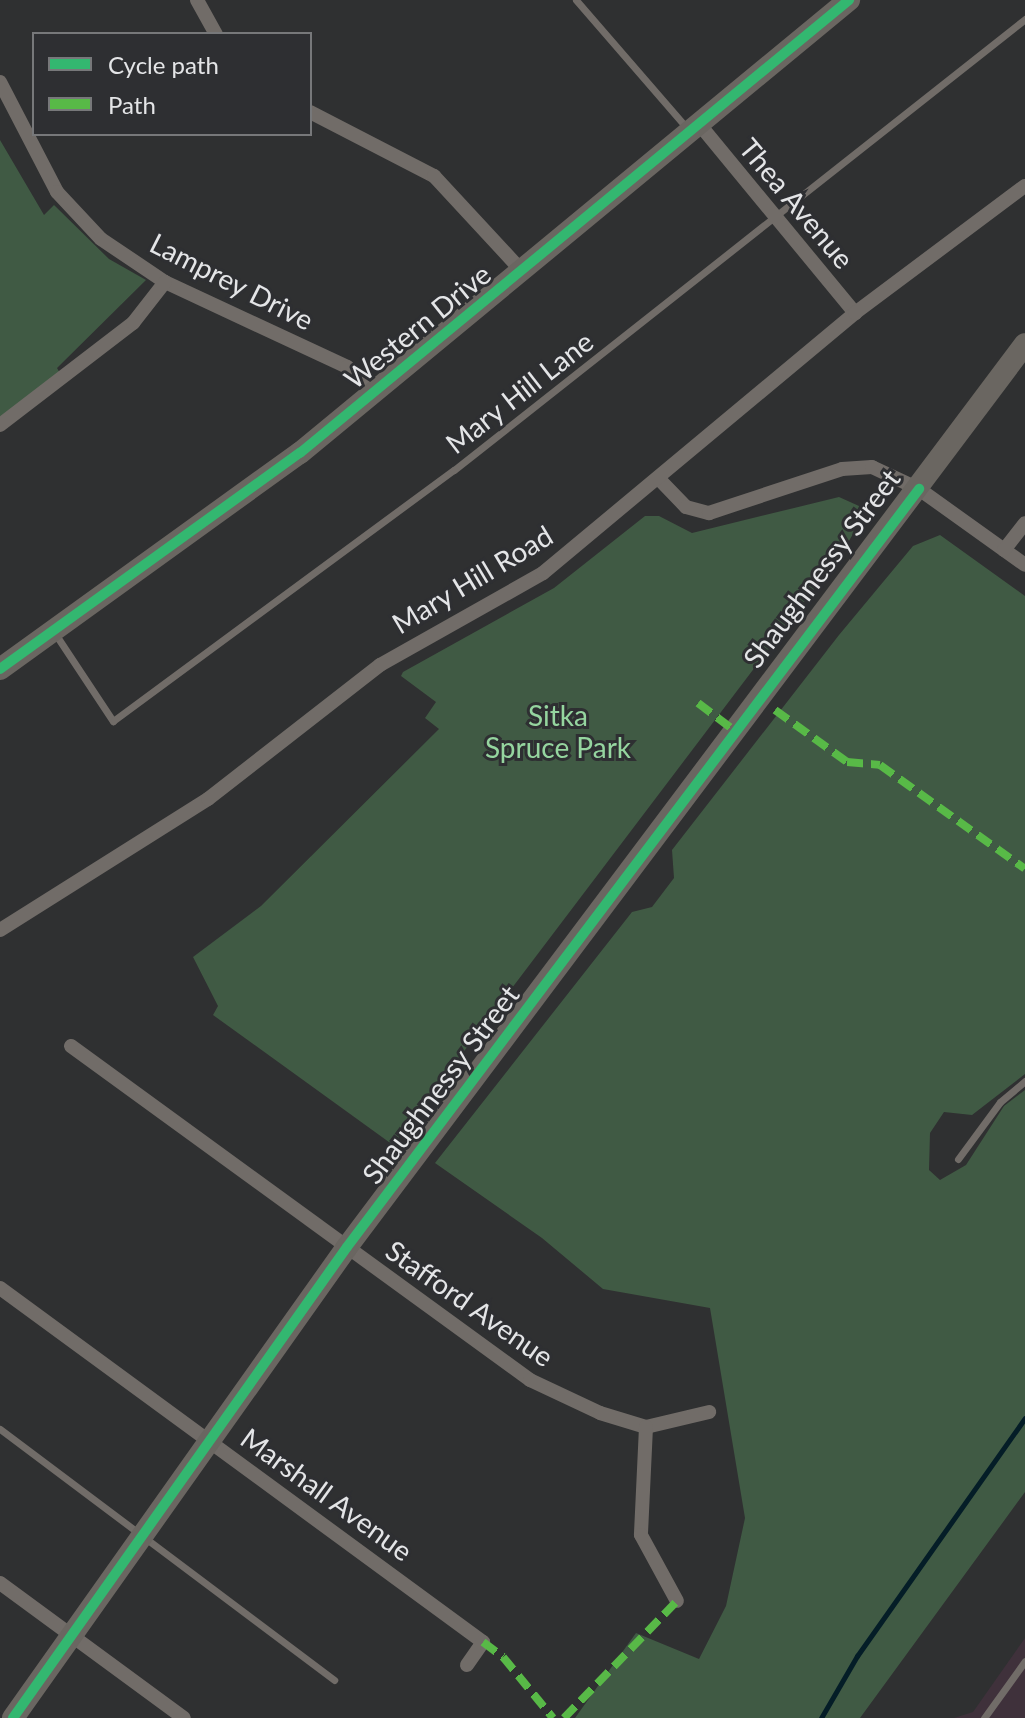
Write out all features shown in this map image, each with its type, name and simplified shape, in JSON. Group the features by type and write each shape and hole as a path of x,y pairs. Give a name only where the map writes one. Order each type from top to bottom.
{"main road":[{"name":"Western Drive","path":"0,669 378,390 849,0"},
{"name":"Shaughnessy Street","path":"13,1718 347,1247 1025,344"}],"street":[{"path":"197,0 215,32"},
{"name":"Lamprey Drive","path":"0,82 57,192 101,239 165,282 347,367 378,390"},
{"path":"312,113 434,176 522,271"},
{"name":"Thea Avenue","path":"695,129 855,313"},
{"name":"Mary Hill Road","path":"0,930 208,799 380,665 543,573 855,313 1025,186"},
{"path":"0,425 133,323 165,282"},
{"path":"659,479 686,507 709,513 855,466 872,467 919,489 1025,565"},
{"path":"1004,550 1025,523"},
{"name":"Stafford Avenue","path":"71,1046 530,1380 600,1413 646,1427"},
{"name":"Marshall Avenue","path":"0,1288 483,1642 467,1665"},
{"path":"677,1601 641,1535 646,1427 709,1412"},
{"path":"0,1583 184,1718"}],"lane":[{"path":"576,0 695,129"},
{"name":"Mary Hill Lane","path":"54,631 113,721 246,618 454,470 776,220 951,73 1025,19"},
{"path":"958,1159 1000,1102 1025,1081"},
{"path":"0,1429 140,1539 334,1680"},
{"path":"984,1718 1025,1661"}],"shaded area":[{"path":"1025,1638 1025,1718 954,1718 973,1712"}],"green space":[{"path":"0,140 44,215 54,205 109,259 146,280 57,368 63,378 0,420"},
{"name":"Sitka Spruce Park","path":"839,497 859,506 853,534 843,551 393,1145 213,1015 218,1006 193,957 261,906 439,729 425,718 436,702 401,676 403,672 554,588 645,516 659,516 692,533"},
{"path":"940,535 1025,596 1025,1074 972,1115 944,1112 930,1133 929,1170 940,1180 966,1165 1004,1106 1025,1090 1025,1492 860,1718 575,1718 636,1633 699,1659 726,1606 745,1518 710,1308 603,1289 542,1238 435,1163 632,912 652,907 674,878 672,850 839,635 913,546"}],"waterway":[{"path":"821,1718 857,1656 1025,1418"}],"marked path":[{"path":"698,703 735,731"},
{"path":"775,710 847,762 880,765 1025,869"},
{"path":"564,1718 677,1601"},
{"path":"483,1642 503,1657 553,1718"}],"cycle path":[{"path":"0,669 300,453 849,0"},
{"path":"13,1718 347,1247 919,489"}]}
